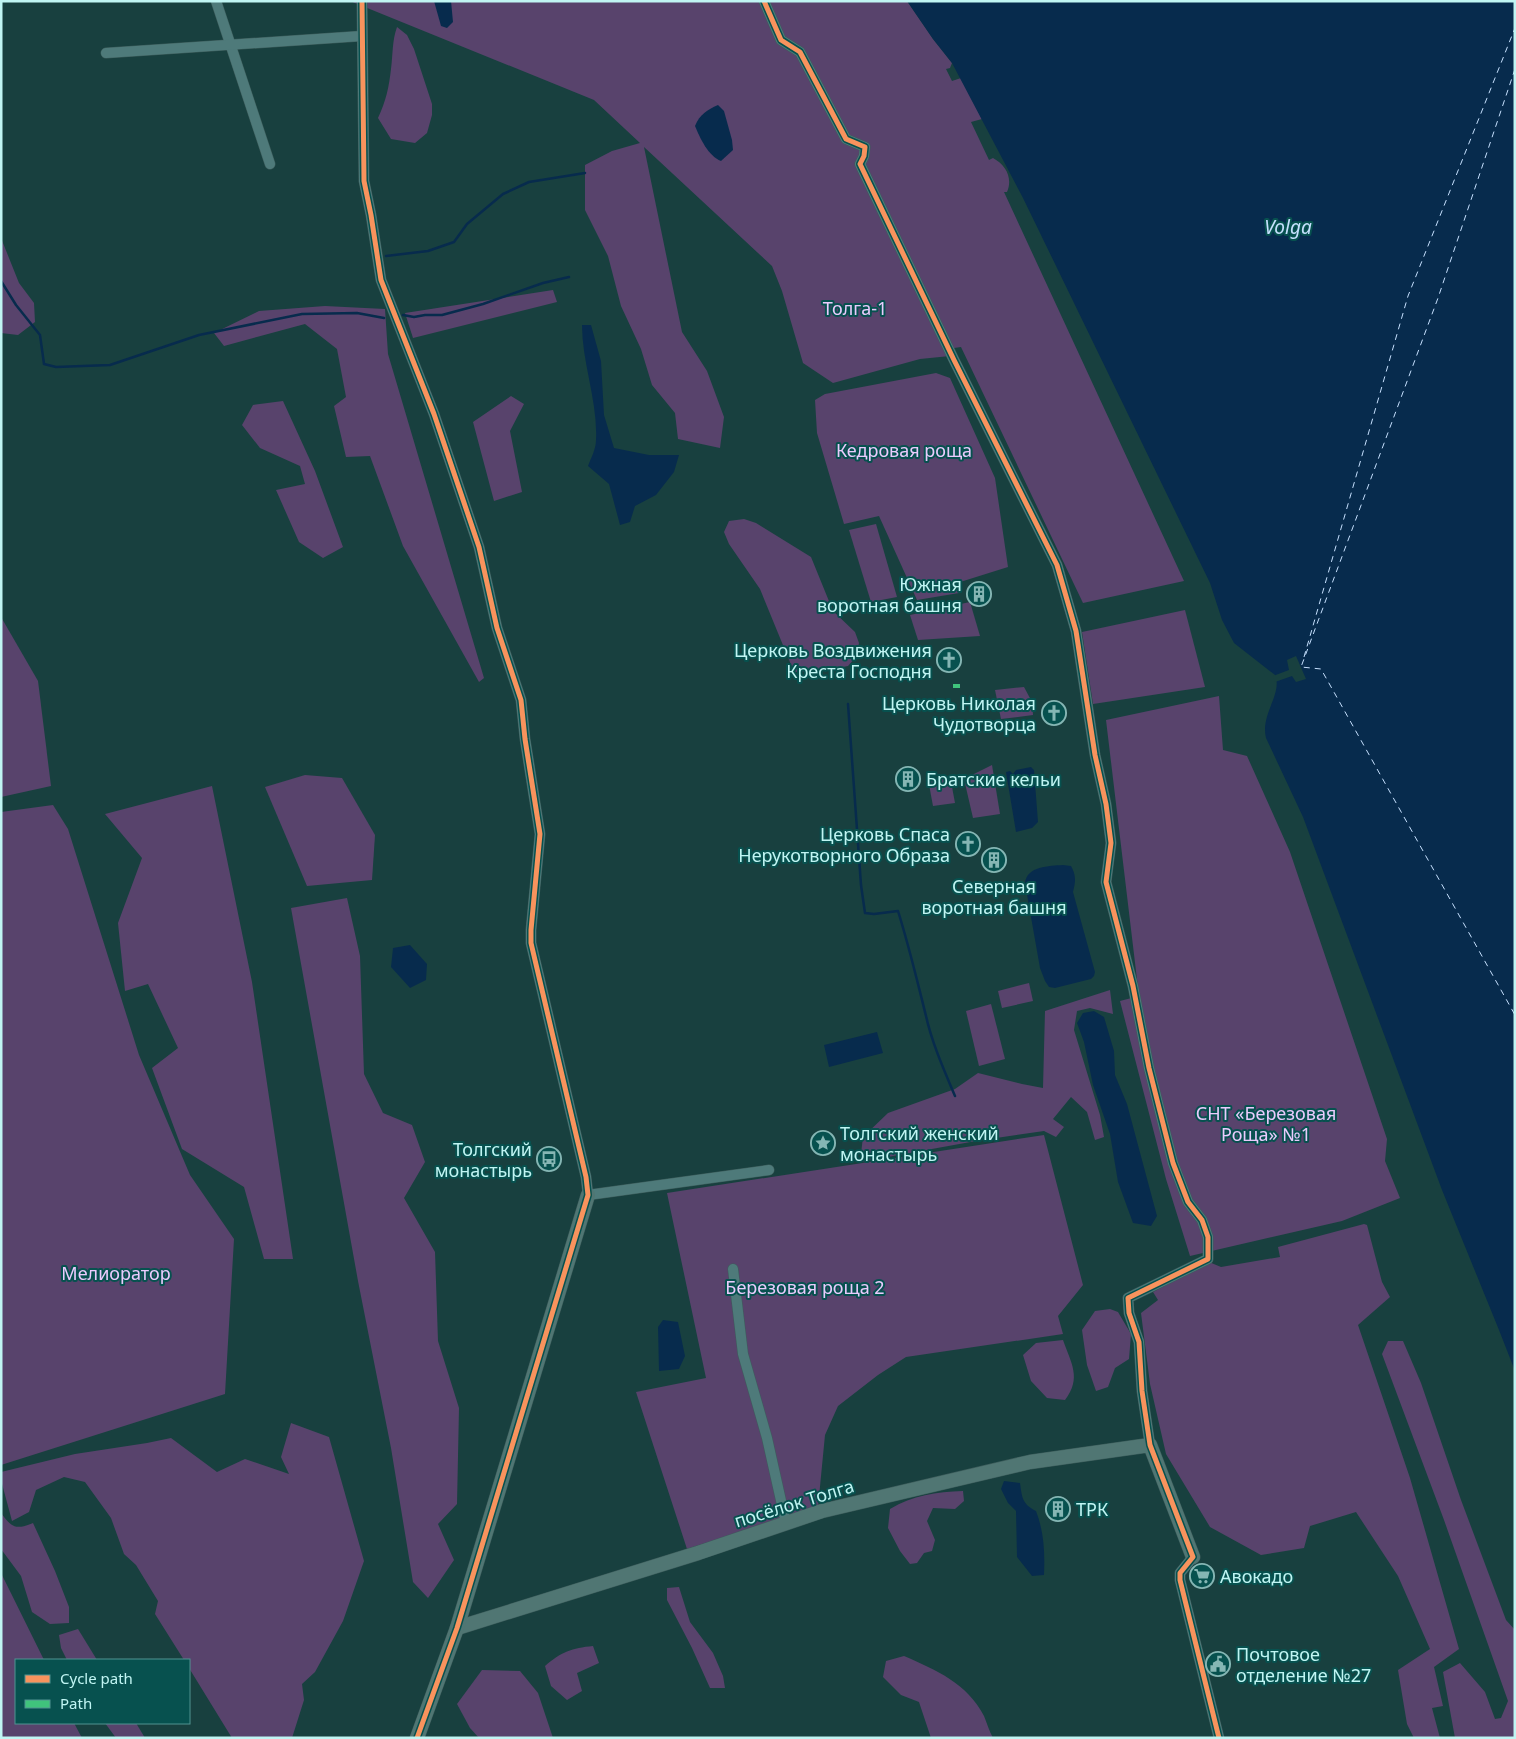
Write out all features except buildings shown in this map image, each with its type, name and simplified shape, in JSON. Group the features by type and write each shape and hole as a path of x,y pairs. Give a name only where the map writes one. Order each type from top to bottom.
{"street":[{"path":"216,1 270,164"},
{"path":"362,1 364,181 381,280 434,414 480,547 497,628 521,700 525,739 540,834 530,930 531,943 586,1177 588,1195 457,1628 417,1738"},
{"path":"764,1 780,40 800,52 846,139 865,147 864,156 860,164 954,360 1057,565 1076,631 1111,843 1106,882 1133,986 1149,1068 1173,1162 1188,1202 1202,1220 1209,1243 1208,1259 1128,1298 1129,1313 1138,1342 1142,1391 1150,1445 1193,1557 1180,1574 1180,1580 1219,1738"},
{"path":"106,53 362,36"},
{"path":"588,1195 769,1170"},
{"path":"732,1269 743,1354 767,1438 786,1523"},
{"name":"посёлок Толга","path":"457,1628 692,1555 822,1511 1030,1462 1150,1445"}],"green space":[{"name":"Толга-1","path":"350,1 907,1 952,63 950,68 946,69 952,81 961,78 982,119 971,122 989,160 993,158 998,161 1007,172 1009,187 1007,192 1004,192 1184,581 1083,603 961,347 947,349 950,356 920,359 833,383 803,363 782,291 772,266 644,147 682,332 707,371 724,417 720,448 678,439 675,413 652,385 641,349 621,306 608,256 585,210 585,165 612,151 640,143 594,100"},
{"path":"397,27 407,35 414,49 432,104 432,115 427,133 415,143 391,139 378,118 388,88 393,42"},
{"path":"1,238 19,283 34,303 35,322 18,335 1,333"},
{"path":"553,290 557,302 413,338 405,313"},
{"path":"325,306 385,309 388,354 484,678 479,682 403,546 370,456 346,457 334,406 346,397 337,349 305,324 224,346 214,333 259,311"},
{"name":"Кедровая роща","path":"936,373 950,378 995,478 1008,567 957,583 959,593 917,600 879,516 844,524 817,433 815,400 825,394"},
{"path":"511,396 524,404 510,431 522,492 494,501 473,422"},
{"path":"283,401 315,471 343,547 323,558 299,542 276,490 305,484 300,466 260,448 242,425 253,405"},
{"path":"744,519 756,523 811,557 833,611 855,632 859,643 856,657 848,666 794,672 760,589 729,544 724,532 729,521"},
{"path":"876,524 897,597 871,602 849,530"},
{"path":"970,602 980,636 918,640 910,615"},
{"path":"1185,610 1205,687 1093,704 1082,632"},
{"path":"1,617 38,681 51,786 1,797"},
{"path":"1024,687 1032,702 1033,715 1001,719 995,690"},
{"name":"СНТ «Березовая Роща» №1","path":"1219,696 1223,750 1247,756 1290,852 1387,1139 1385,1161 1400,1198 1342,1221 1190,1256 1166,1179 1120,1001 1139,996 1106,720"},
{"path":"992,765 1000,814 973,818 964,779"},
{"path":"305,775 342,778 375,835 372,880 307,886 265,787"},
{"path":"950,776 955,803 933,806 928,779"},
{"path":"212,786 252,982 293,1259 264,1259 244,1187 182,1149 152,1068 178,1048 148,984 125,991 118,923 142,858 105,814"},
{"name":"Мелиоратор","path":"53,805 68,829 139,1055 190,1175 234,1239 225,1394 1,1465 1,812"},
{"path":"347,898 360,956 364,1074 383,1113 412,1125 425,1162 404,1198 435,1252 438,1341 459,1408 457,1504 438,1524 454,1560 428,1598 413,1582 391,1448 358,1281 291,908"},
{"path":"1029,983 1033,1001 1002,1008 998,991"},
{"path":"1110,990 1113,1014 1090,1008 1077,1011 1074,1030 1100,1115 1104,1137 1095,1140 1087,1112 1071,1097 1053,1119 1064,1127 1056,1137 1044,1131 860,1162 863,1137 888,1113 955,1089 978,1073 1043,1088 1045,1011"},
{"path":"991,1004 1005,1059 979,1066 966,1011"},
{"name":"Березовая роща 2","path":"1044,1135 1083,1285 1058,1316 1063,1334 906,1357 878,1375 838,1406 825,1435 818,1507 687,1549 636,1392 706,1378 667,1193"},
{"path":"1364,1224 1367,1225 1382,1282 1390,1297 1358,1325 1410,1478 1459,1649 1434,1667 1443,1706 1432,1708 1440,1738 1414,1738 1407,1724 1398,1670 1430,1649 1398,1576 1356,1512 1310,1526 1304,1548 1261,1555 1210,1527 1166,1454 1150,1384 1141,1313 1158,1300 1153,1292 1209,1262 1221,1267 1280,1257 1278,1247"},
{"path":"1110,1309 1118,1312 1131,1334 1129,1359 1115,1368 1108,1387 1096,1391 1087,1365 1082,1330 1095,1311"},
{"path":"1063,1340 1072,1363 1073,1385 1065,1400 1047,1398 1031,1381 1023,1355 1036,1343"},
{"path":"1388,1341 1403,1341 1421,1383 1461,1500 1506,1620 1515,1630 1515,1738 1455,1738 1443,1672 1460,1663 1485,1692 1495,1719 1501,1718 1508,1701 1444,1520 1382,1354"},
{"path":"291,1423 329,1437 364,1561 343,1621 315,1672 302,1684 304,1700 292,1738 232,1738 190,1670 190,1659 183,1659 155,1614 158,1601 136,1565 124,1554 111,1518 85,1482 64,1477 36,1490 29,1512 12,1521 1,1480 1,1472 75,1454 171,1438 217,1472 245,1459 289,1474 281,1457"},
{"path":"963,1491 964,1501 955,1509 933,1508 927,1521 935,1540 932,1551 924,1553 917,1563 910,1564 900,1551 888,1528 890,1509 907,1500 925,1495"},
{"path":"1,1513 11,1525 18,1527 33,1523 69,1607 69,1623 50,1624 32,1612 21,1576 1,1549"},
{"path":"1,1573 44,1659 15,1659 15,1724 75,1724 82,1738 1,1738"},
{"path":"679,1587 690,1622 713,1653 723,1676 725,1688 710,1688 667,1600 667,1588"},
{"path":"78,1629 96,1659 66,1659 61,1648 59,1635"},
{"path":"593,1646 599,1663 577,1673 582,1691 567,1700 551,1686 545,1666 567,1651"},
{"path":"904,1656 939,1672 960,1686 984,1716 993,1738 931,1738 919,1702 901,1695 883,1677 886,1661"},
{"path":"482,1670 520,1671 538,1693 553,1738 479,1738 470,1728 457,1704"},
{"path":"106,1724 137,1724 145,1738 116,1738"}],"water":[{"path":"434,1 451,1 453,22 447,28 441,26"},
{"name":"Volga","path":"907,1 1515,1 1515,1371 1442,1190 1303,817 1266,738 1266,721 1277,682 1275,675 1234,643 1222,620 1210,583 1023,198 952,63"},
{"path":"718,105 724,111 733,150 721,161 708,151 695,126 704,113"},
{"path":"582,325 591,325 601,361 604,415 614,448 649,455 679,455 674,472 656,495 635,506 630,522 620,525 609,484 588,466 595,447 596,426 584,354"},
{"path":"1031,767 1034,770 1038,822 1032,828 1016,832 1006,772 1010,771 1013,774 1016,770"},
{"path":"1063,865 1071,866 1075,875 1073,892 1095,972 1091,979 1055,988 1049,987 1040,968 1025,883 1027,877 1034,870"},
{"path":"410,945 427,964 426,980 410,988 391,967 393,948"},
{"path":"1094,1011 1104,1017 1114,1051 1115,1075 1127,1104 1157,1216 1151,1226 1133,1223 1118,1182 1110,1134 1093,1085 1084,1042 1077,1023 1083,1013"},
{"path":"877,1032 883,1053 829,1067 824,1045"},
{"path":"663,1320 678,1322 685,1356 679,1369 659,1371 658,1327"},
{"path":"1004,1481 1020,1483 1025,1503 1036,1511 1043,1542 1044,1575 1032,1576 1017,1557 1016,1511 1008,1503 1001,1489"}],"pier":[{"path":"1296,656 1306,679 1296,682 1292,676 1275,682 1273,676 1289,670 1287,660"}],"waterway":[{"path":"386,256 428,251 454,242 467,224 503,194 529,182 585,173"},
{"path":"403,315 414,317 442,315 483,304 543,283 569,277"},
{"path":"1,281 16,305 40,335 44,364 56,367 110,365 199,335 302,314 357,313 384,318"},
{"path":"848,704 861,885 865,913 874,914 898,911 932,1036 955,1096"}],"ferry route":[{"path":"1304,657 1408,296 1515,28"},
{"path":"1515,69 1438,298 1301,667 1321,669 1515,1015"}],"marked path":[{"path":"953,686 960,686"}],"cycle path":[{"path":"362,1 364,181 381,280 434,414 479,547 497,628 521,700 525,739 540,834 531,943 586,1177 588,1195 457,1628 417,1738"},
{"path":"764,1 781,40 800,52 846,139 865,147 864,156 860,164 954,360 1057,565 1076,631 1111,843 1106,882 1133,986 1149,1068 1173,1163 1188,1202 1202,1220 1208,1237 1208,1259 1128,1298 1129,1313 1139,1342 1142,1391 1150,1445 1193,1557 1180,1573 1180,1580 1219,1738"}],"place":[{"name":"Южная воротная башня","path":"979,594"},
{"name":"Церковь Воздвижения Креста Господня","path":"949,660"},
{"name":"Церковь Николая Чудотворца","path":"1054,713"},
{"name":"Братские кельи","path":"908,779"},
{"name":"Церковь Спаса Нерукотворного Образа","path":"968,844"},
{"name":"Северная воротная башня","path":"994,860"},
{"name":"Толгский женский монастырь","path":"823,1143"},
{"name":"Толгский монастырь","path":"549,1159"},
{"name":"ТРК","path":"1058,1509"},
{"name":"Авокадо","path":"1202,1576"},
{"name":"Почтовое отделение №27","path":"1218,1664"}]}
